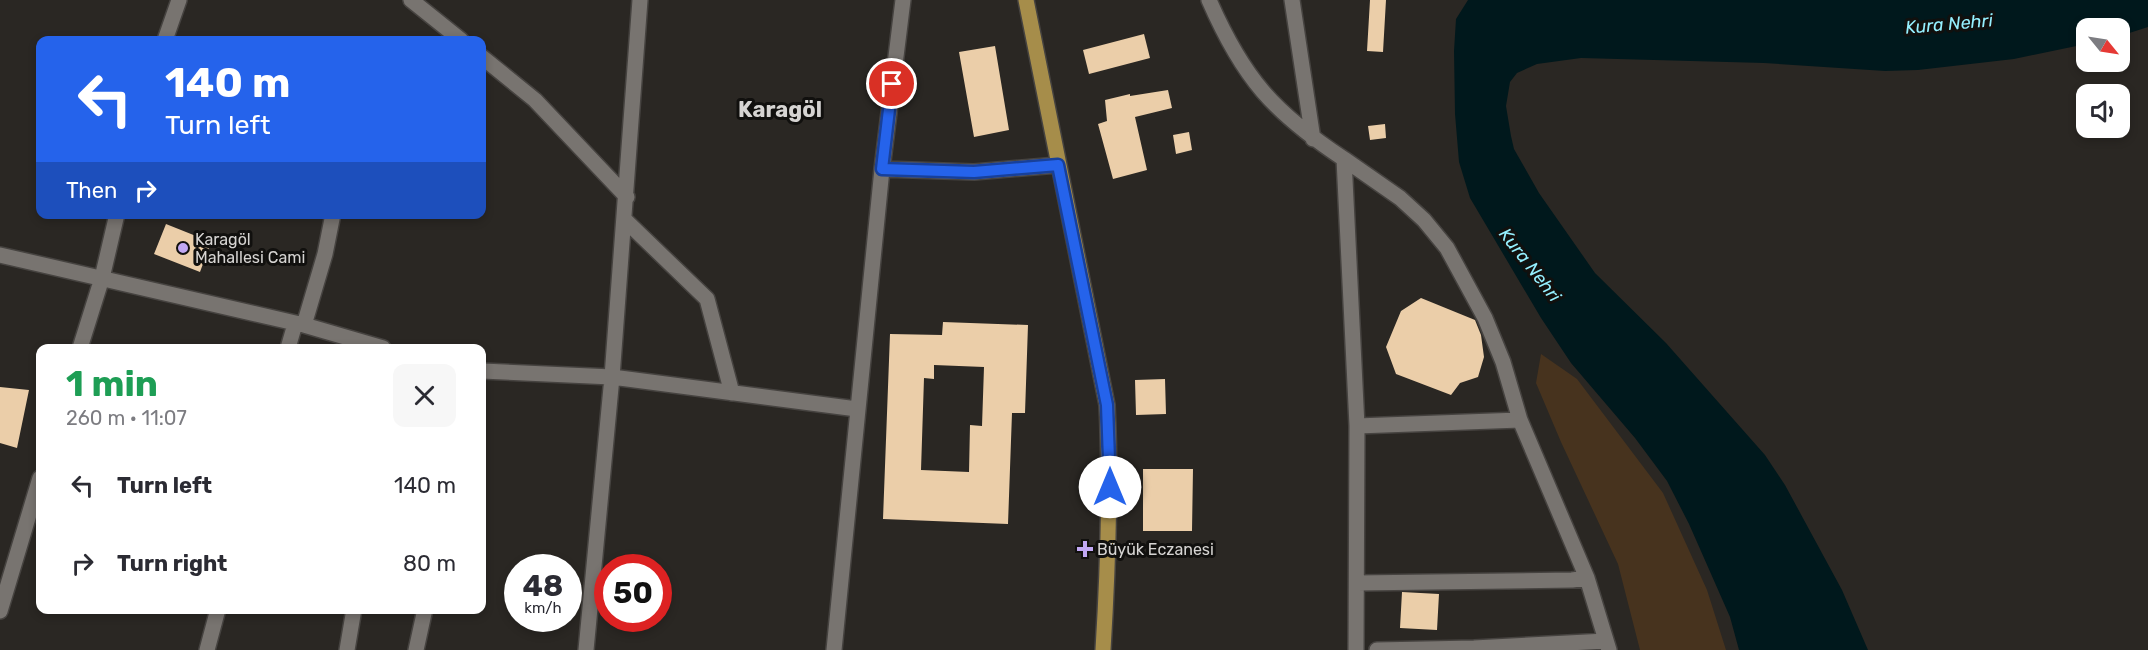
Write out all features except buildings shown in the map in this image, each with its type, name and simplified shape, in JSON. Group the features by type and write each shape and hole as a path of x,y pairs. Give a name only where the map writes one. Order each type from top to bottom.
{"main road":[{"path":"1026,0 1107,405 1110,465 1109,555 1103,650"}],"street":[{"path":"166,36 179,0"},
{"path":"411,0 456,36"},
{"path":"586,650 627,197 640,0"},
{"path":"834,650 882,169 903,0"},
{"path":"1209,0 1237,58 1257,87 1285,116 1313,139 1400,198 1424,220 1447,248 1485,318 1503,362 1520,420 1587,578 1607,645 1377,650"},
{"path":"1292,0 1313,139"},
{"path":"486,60 535,100 627,197"},
{"path":"1344,159 1357,426 1356,650"},
{"path":"882,169 974,172 1058,165"},
{"path":"81,344 102,278 116,219"},
{"path":"290,344 300,324 325,254 332,219"},
{"path":"625,220 707,299 732,393"},
{"path":"0,255 300,324 369,344"},
{"path":"486,371 612,377 857,409"},
{"path":"1357,426 1520,420"},
{"path":"0,611 36,491"},
{"path":"1358,583 1587,578"},
{"path":"207,650 217,614"},
{"path":"347,650 353,614"},
{"path":"416,650 424,614"}],"shaded area":[{"path":"1541,354 1577,379 1663,493 1707,590 1726,650 1640,650 1618,564 1536,383"}],"water":[{"name":"Kura Nehri","path":"1468,0 2148,0 2148,27 2130,33 2130,18 2076,18 2076,46 2014,59 1918,70 1885,71 1764,63 1581,58 1537,64 1517,73 1510,82 1506,106 1514,149 1539,193 1595,273 1666,343 1765,455 1785,485 1842,590 1868,650 1739,650 1730,617 1689,524 1667,481 1635,438 1571,363 1541,318 1470,198 1459,162 1455,114 1456,19"}],"place":[{"name":"Karagöl Mahallesi Cami","path":"183,248"},
{"name":"Büyük Eczanesi","path":"1085,549"}],"district":[{"name":"Karagöl","path":"780,109"}],"route":[{"path":"892,84 882,169 974,172 1058,165 1107,405 1110,487"}]}
